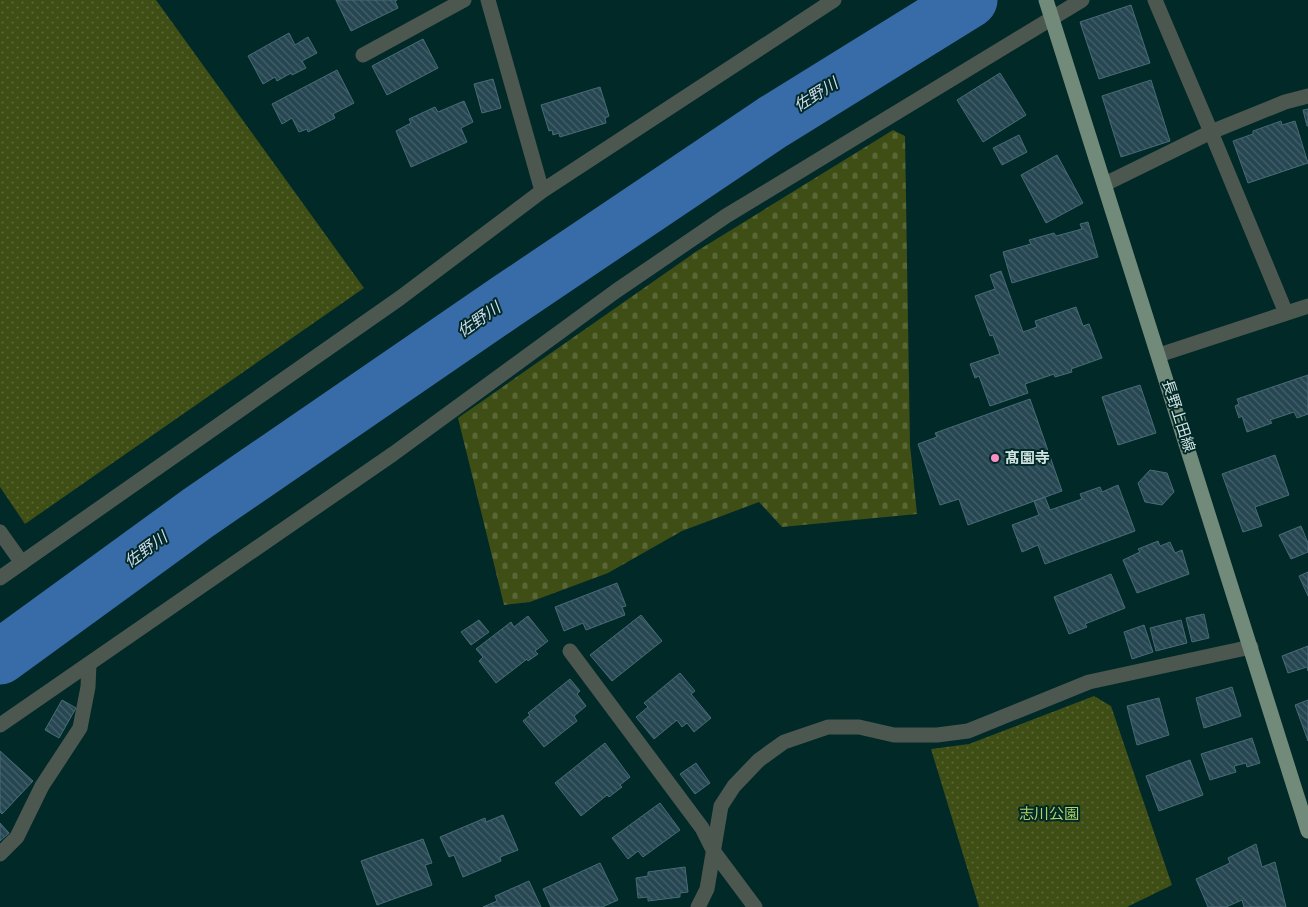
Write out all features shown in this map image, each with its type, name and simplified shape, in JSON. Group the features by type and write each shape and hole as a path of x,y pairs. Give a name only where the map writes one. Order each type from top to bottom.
{"main road":[{"name":"長野上田線","path":"1049,9 1308,831"}],"street":[{"path":"363,54 464,0"},
{"path":"488,0 542,191"},
{"path":"0,578 392,303 542,191 834,0"},
{"path":"0,725 393,454 616,291 726,216 910,103 1049,9 1082,0"},
{"path":"1155,0 1286,313"},
{"path":"1105,184 1211,132 1285,102 1308,96"},
{"path":"1159,355 1308,306"},
{"path":"0,532 22,563"},
{"path":"698,907 707,888 721,806 734,786 759,760 784,742 828,727 859,727 894,735 937,735 968,730 1089,682 1251,647"},
{"path":"570,650 702,828 714,852 755,907"},
{"path":"0,854 17,837 42,786 80,728 88,687 89,664"}],"green space":[{"path":"0,0 156,0 364,288 25,524 0,487"},
{"path":"893,130 905,136 910,445 917,514 782,527 759,502 682,531 608,573 530,602 504,605 458,418 697,251"},
{"name":"志川公園","path":"1094,696 1111,706 1172,885 1127,907 979,907 931,749 969,744"}],"building":[{"path":"336,0 397,0 395,1 398,8 351,31"},
{"path":"1131,5 1150,63 1099,79 1080,22"},
{"path":"289,33 295,45 308,37 317,53 302,61 306,68 292,75 291,73 277,81 275,77 263,84 248,56"},
{"path":"423,39 438,68 387,95 372,66"},
{"path":"337,70 354,103 333,114 335,118 308,132 307,129 299,132 292,118 282,124 272,104"},
{"path":"1000,73 1026,115 983,142 957,100"},
{"path":"493,79 501,108 482,113 474,84"},
{"path":"1151,80 1170,141 1121,157 1102,96"},
{"path":"600,87 609,116 605,118 606,123 560,137 559,133 553,135 552,130 549,131 541,105"},
{"path":"464,101 473,122 461,128 467,142 411,167 396,131 411,123 409,119 435,107 438,112"},
{"path":"1308,109 1308,126 1307,126 1303,110"},
{"path":"1281,121 1282,125 1295,121 1308,163 1248,183 1233,141 1253,134 1253,131"},
{"path":"1019,135 1027,152 1002,165 993,148"},
{"path":"1057,155 1083,203 1046,223 1021,175"},
{"path":"1088,222 1098,257 1012,283 1003,252 1031,244 1029,240 1054,233 1056,236 1082,229 1080,224"},
{"path":"1001,271 1023,332 1037,327 1035,321 1076,307 1083,326 1089,324 1102,358 1071,369 1072,372 1055,377 1054,374 1025,384 1028,393 990,406 979,376 975,378 970,364 1000,354 993,335 990,336 975,296 995,289 990,275"},
{"path":"1308,375 1308,414 1297,418 1294,412 1270,420 1272,423 1247,432 1242,416 1239,418 1235,406 1239,404 1237,399"},
{"path":"1140,385 1156,433 1118,445 1102,397"},
{"path":"1030,399 1062,491 968,525 959,499 940,505 918,444 937,437 935,433"},
{"path":"1275,455 1289,495 1255,507 1262,526 1243,532 1222,474"},
{"path":"1150,470 1167,473 1174,492 1162,505 1145,502 1138,483"},
{"path":"1118,485 1135,531 1045,564 1038,545 1022,552 1012,525 1039,515 1034,501 1045,497 1050,510 1082,499 1080,494 1100,487 1102,492"},
{"path":"1301,526 1308,543 1308,552 1291,559 1279,535"},
{"path":"1158,541 1160,546 1170,542 1175,553 1182,550 1189,574 1137,593 1123,560 1140,552 1138,549"},
{"path":"1308,572 1308,596 1299,576"},
{"path":"1111,574 1125,608 1085,624 1087,627 1069,634 1054,597"},
{"path":"617,583 626,606 622,607 625,615 586,630 583,623 564,631 555,607"},
{"path":"1204,614 1209,638 1192,642 1186,618"},
{"path":"641,615 662,641 612,681 590,655"},
{"path":"528,616 548,641 535,651 538,654 528,661 527,659 496,683 479,661 483,657 476,649 511,622 514,627"},
{"path":"479,620 489,632 471,645 461,632"},
{"path":"1181,620 1187,643 1156,651 1150,628"},
{"path":"1144,625 1153,652 1132,659 1124,632"},
{"path":"1308,646 1308,671 1307,667 1288,673 1282,656"},
{"path":"680,673 695,691 691,694 711,718 694,732 687,723 682,727 677,720 654,739 636,717 648,707 644,703"},
{"path":"570,679 580,691 577,694 586,706 574,716 577,721 544,747 523,721 530,715 528,713"},
{"path":"1232,687 1241,716 1204,728 1196,698"},
{"path":"1159,698 1169,735 1137,745 1127,706"},
{"path":"62,700 76,708 59,738 45,730"},
{"path":"1308,700 1308,741 1295,705"},
{"path":"1252,738 1260,763 1247,767 1246,763 1234,766 1236,772 1210,780 1201,754"},
{"path":"605,743 630,777 620,785 622,787 609,797 607,795 581,816 555,783"},
{"path":"0,751 33,781 2,814 0,812"},
{"path":"1190,760 1203,795 1159,811 1146,776"},
{"path":"696,763 710,783 695,794 680,774"},
{"path":"660,803 680,830 643,857 638,851 628,859 612,838"},
{"path":"503,815 518,850 500,857 501,861 463,877 454,855 449,857 440,837 485,818 486,822"},
{"path":"0,823 9,833 0,841"},
{"path":"423,839 432,863 425,865 432,885 377,905 361,861"},
{"path":"1256,844 1262,867 1275,862 1286,907 1244,907 1242,900 1226,907 1208,907 1196,879 1230,863 1228,858"},
{"path":"600,863 618,900 602,907 551,907 543,889"},
{"path":"685,867 688,892 680,893 680,897 648,901 648,897 638,898 636,878 648,876 648,872"},
{"path":"529,881 541,907 483,907 497,901 495,896"}],"waterway":[{"name":"佐野川","path":"0,657 198,513 507,301 773,122 970,0"}],"place":[{"name":"髙園寺","path":"995,458"}]}
